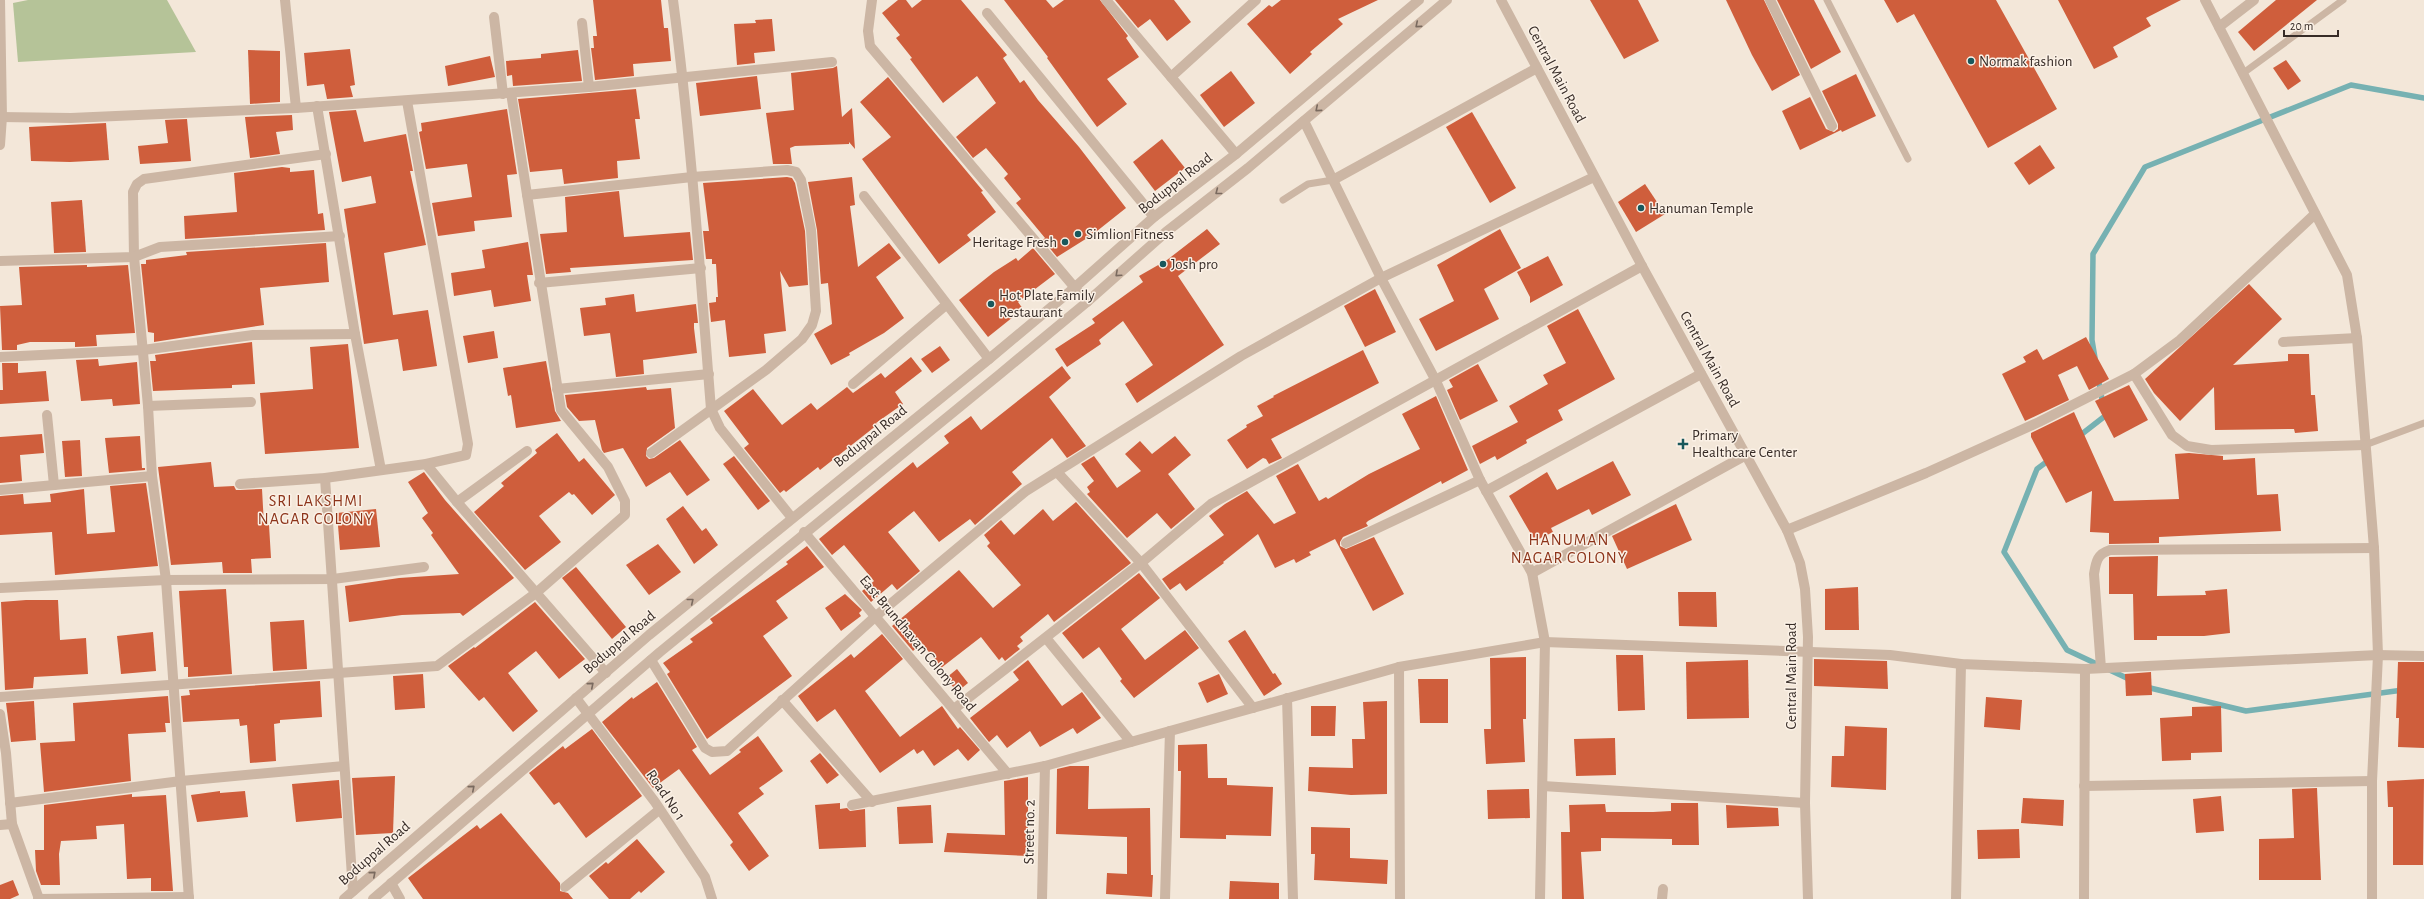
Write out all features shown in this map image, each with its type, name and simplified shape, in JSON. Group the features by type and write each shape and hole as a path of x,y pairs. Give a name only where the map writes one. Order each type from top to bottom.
{"street":[{"path":"0,0 0,145"},
{"path":"285,0 296,108"},
{"path":"673,0 683,78 702,268 711,408 720,428 792,518"},
{"path":"872,0 868,31 870,46 1087,302"},
{"path":"1106,0 1236,154"},
{"path":"1171,77 1256,0"},
{"name":"Boduppal Road","path":"344,899 576,698 792,518 989,359 1074,288 1154,217 1236,154 1419,0"},
{"path":"373,899 588,712 804,532 1087,302 1166,232 1304,121 1447,0"},
{"name":"Central Main Road","path":"1501,0 1642,266 1787,530 1800,563 1805,589 1808,654 1805,803 1808,899"},
{"path":"1770,0 1832,126"},
{"path":"2205,0 2347,275 2357,338 2374,548 2378,656 2372,781 2372,899"},
{"path":"2219,27 2254,0"},
{"path":"987,13 1154,217"},
{"path":"0,697 437,666 536,593 625,514 625,501 608,467 561,410 539,283 526,195 494,17"},
{"path":"582,23 589,87"},
{"path":"1,117 71,118 296,108 407,101 589,87 832,62"},
{"path":"1333,180 1537,68"},
{"path":"240,484 325,478 426,464 466,455 468,444 407,101"},
{"path":"317,106 340,236 355,334 381,470"},
{"path":"1304,121 1381,278 1436,381 1480,480 1532,573 1545,642 1540,899"},
{"path":"0,714 6,753 12,824 38,899 189,898 178,730 172,684 166,580 152,476 148,406 134,257 133,192 137,184 144,179 326,154"},
{"path":"526,195 692,177 787,170 796,172 801,180 811,230 816,311 812,324 802,340 766,370 711,408 651,453"},
{"path":"651,660 705,748 712,752 727,751 876,616 1026,491 1241,356 1381,278 1594,177"},
{"path":"864,196 989,359"},
{"path":"1787,530 1926,473 2039,422 2134,374 2180,340 2315,214"},
{"path":"0,261 134,257 160,247 340,236"},
{"path":"954,709 1141,563 1211,504 1642,266"},
{"path":"539,283 702,268"},
{"path":"853,384 946,304"},
{"path":"0,357 143,350 253,334 355,334"},
{"path":"2283,342 2357,338"},
{"path":"557,389 709,374"},
{"path":"1486,490 1701,374"},
{"path":"2134,374 2172,435 2187,446 2211,450 2365,445"},
{"path":"148,406 251,402"},
{"path":"47,415 54,485"},
{"path":"457,502 527,451"},
{"path":"1532,573 1746,456"},
{"path":"426,464 457,502 606,673"},
{"path":"1057,472 1141,563 1253,708"},
{"path":"0,490 152,476"},
{"path":"325,478 353,891"},
{"path":"1346,543 1480,480"},
{"name":"East Brundhavan Colony Road","path":"804,532 1008,774"},
{"path":"2101,668 2094,574 2097,559 2103,552 2110,550 2374,548"},
{"path":"0,588 166,580 333,579 424,567"},
{"path":"1046,638 1131,742"},
{"path":"852,805 1045,766 1399,666 1545,642 1808,654 1890,655 1961,664 2085,669 2378,656 2424,656"},
{"path":"1956,899 1961,664"},
{"path":"1399,666 1400,899"},
{"path":"2084,899 2085,669"},
{"name":"Road No 1","path":"576,698 660,810 705,877 712,899"},
{"path":"1287,698 1293,899"},
{"path":"782,700 872,802"},
{"path":"1165,899 1170,731"},
{"path":"10,804 181,781 344,766"},
{"name":"Street no. 2","path":"1042,899 1045,766"},
{"path":"2084,786 2372,781"},
{"path":"1543,786 1805,803"},
{"path":"565,887 660,810"},
{"path":"0,825 12,824"},
{"path":"391,883 400,899"}],"lane":[{"path":"1827,0 1908,159"},
{"path":"2242,74 2343,0"},
{"path":"1284,200 1308,184 1333,180"},
{"path":"2365,445 2424,423"}],"green space":[{"path":"28,0 167,0 196,52 18,62 13,3"}],"building":[{"path":"593,0 661,0 664,28 668,28 671,61 633,64 634,76 595,80 591,48 594,48 593,36 597,36"},
{"path":"898,0 906,0 912,8 922,0 961,0 1007,55 1003,58 1020,83 1024,80 1038,100 1079,147 1126,208 1092,235 1057,257 1043,240 1045,238 1016,203 1021,199 1004,178 1008,174 986,148 973,158 956,137 996,103 977,76 943,103 910,59 912,58 896,38 900,35 882,13"},
{"path":"1004,0 1046,0 1053,8 1064,0 1100,0 1128,36 1126,38 1139,57 1107,79 1127,104 1097,127 1047,58 1048,57"},
{"path":"1115,0 1174,0 1191,22 1167,41 1150,19 1138,28"},
{"path":"1281,0 1378,0 1338,19 1343,24 1310,52 1312,54 1290,74 1247,24 1269,5 1272,7"},
{"path":"1590,0 1638,0 1659,41 1624,59"},
{"path":"1726,0 1764,0 1800,75 1772,91 1752,55"},
{"path":"1777,0 1814,0 1841,52 1811,69"},
{"name":"Normak fashion","path":"1884,0 1996,0 2057,109 1988,148 1914,14 1897,23"},
{"path":"2058,0 2181,0 2146,18 2151,26 2113,47 2118,57 2094,69"},
{"path":"2276,0 2317,0 2254,51 2238,32"},
{"path":"772,19 775,51 754,53 755,63 737,65 734,24 756,23 755,20"},
{"path":"350,49 355,85 350,86 353,97 327,99 324,84 307,86 304,53"},
{"path":"248,50 280,51 280,102 250,104"},
{"path":"578,50 582,81 513,86 512,75 507,76 506,61 541,58 541,54"},
{"path":"490,56 495,77 448,86 445,66"},
{"path":"2286,60 2301,81 2288,90 2273,68"},
{"path":"837,66 842,117 852,108 855,149 849,142 849,144 795,146 790,148 792,164 773,164 766,113 794,110 791,73 833,68"},
{"path":"1231,71 1255,103 1224,127 1200,95"},
{"path":"1856,74 1876,116 1842,132 1841,130 1800,150 1782,111 1810,97 1826,129 1834,132 1838,129 1838,124 1822,91"},
{"path":"757,76 761,109 700,116 696,83"},
{"path":"888,77 983,191 981,192 996,212 967,235 971,240 939,264 862,159 891,137 860,102"},
{"path":"636,89 640,119 635,119 640,159 617,161 618,178 564,184 562,169 530,172 518,99"},
{"path":"507,109 517,174 507,175 512,217 474,221 475,231 438,236 432,203 472,197 467,164 426,169 419,132 422,131 421,123"},
{"path":"356,110 364,142 406,134 413,171 410,171 426,245 384,253 393,315 428,310 437,366 403,371 398,339 364,344 344,209 376,203 371,176 342,182 329,112"},
{"path":"1472,112 1516,188 1490,203 1446,127"},
{"path":"292,115 293,130 276,132 280,154 250,158 245,117"},
{"path":"187,119 191,161 140,164 138,146 168,143 165,120"},
{"path":"106,123 109,160 70,162 31,161 29,127"},
{"path":"1162,139 1185,168 1155,191 1133,162"},
{"path":"2040,145 2055,168 2029,185 2014,163"},
{"path":"282,167 290,168 290,172 314,170 318,214 323,213 325,230 185,239 184,216 237,212 234,173"},
{"path":"787,177 792,178 795,183 805,231 808,285 789,287 780,271 786,331 764,334 766,353 729,357 725,320 711,322 709,303 716,302 716,297 718,297 716,264 712,264 712,259 706,259 703,231 709,231 703,183"},
{"path":"852,177 855,205 850,206 858,267 889,243 901,258 876,277 904,318 884,333 849,353 850,355 831,365 814,334 832,324 828,283 821,284 817,230 808,182"},
{"name":"Hanuman Temple","path":"1645,184 1665,214 1636,232 1618,202"},
{"path":"619,191 624,237 690,232 693,260 570,268 571,272 546,274 540,234 567,232 565,197"},
{"path":"82,200 86,252 54,253 51,202"},
{"path":"1207,229 1220,244 1178,276 1224,345 1137,403 1125,384 1153,365 1123,321 1099,340 1101,344 1067,367 1055,349 1095,323 1092,319 1143,282 1139,276 1167,260"},
{"path":"1500,229 1521,268 1484,289 1499,319 1436,351 1419,319 1454,301 1437,265"},
{"path":"528,242 533,275 527,275 531,301 494,307 491,290 454,296 451,273 485,268 482,250"},
{"path":"326,243 329,282 260,288 264,325 154,342 154,333 148,332 141,264 146,264 146,260 187,255 186,252"},
{"path":"1033,248 1055,274 1018,302 1023,309 988,337 959,300 994,272 1016,258 1018,261"},
{"path":"1548,256 1563,285 1530,303 1530,297 1517,272"},
{"path":"87,265 87,267 128,265 135,333 96,335 97,346 75,347 75,342 30,342 17,345 17,350 2,350 0,306 22,305 19,267"},
{"path":"2249,284 2282,319 2233,365 2288,361 2288,354 2309,354 2311,395 2315,395 2318,431 2295,433 2294,429 2215,430 2214,387 2180,421 2154,393 2145,379"},
{"path":"1375,289 1396,332 1365,347 1344,306"},
{"path":"634,294 636,312 696,304 698,323 694,323 694,328 697,353 643,360 644,374 616,377 610,333 584,336 580,308 606,305 605,298"},
{"path":"1578,309 1615,379 1558,410 1563,420 1526,440 1527,443 1497,460 1495,456 1480,464 1472,446 1518,422 1509,406 1548,384 1543,375 1566,363 1547,326"},
{"path":"494,331 498,358 468,363 463,336"},
{"path":"2086,337 2109,379 2089,390 2077,366 2058,375 2069,400 2025,421 2002,374 2026,362 2023,357 2037,349 2043,360"},
{"path":"252,342 255,384 232,385 232,388 153,391 150,361 156,361 155,355"},
{"path":"348,344 359,448 265,454 260,393 313,389 310,347"},
{"path":"940,346 950,360 932,373 921,359"},
{"path":"1363,350 1379,383 1271,439 1282,458 1269,464 1266,459 1263,458 1247,469 1227,440 1247,427 1246,425 1263,416 1257,406 1274,397 1273,396"},
{"path":"911,357 922,371 895,392 903,404 876,423 877,425 820,470 818,467 786,492 784,490 780,493 744,448 749,444 724,411 753,389 782,425 811,403 817,410 847,387 853,393 881,373 885,378"},
{"path":"98,359 99,366 137,362 140,404 113,406 112,399 81,401 76,360"},
{"path":"546,361 555,411 561,421 516,428 511,395 508,396 503,368"},
{"path":"2,363 18,363 18,373 46,371 49,401 0,404 0,390 3,390"},
{"path":"1478,364 1498,401 1460,420 1447,390 1453,387 1449,380"},
{"path":"1062,366 1071,378 1049,397 1086,446 1067,458 1052,438 1012,472 1022,484 975,525 970,519 939,542 914,511 888,532 920,571 897,590 892,584 871,602 862,591 874,581 844,545 832,555 819,539 913,462 917,468 949,443 944,436 971,416 981,430"},
{"path":"2129,385 2148,420 2114,438 2095,401"},
{"path":"646,387 647,390 671,388 675,428 647,448 646,456 649,459 654,458 680,440 710,480 687,496 670,472 646,487 623,448 604,453 595,420 579,421 567,407 565,395"},
{"path":"1436,396 1468,470 1442,484 1441,481 1368,521 1366,523 1368,526 1343,537 1340,542 1340,546 1346,549 1374,537 1404,594 1373,611 1335,539 1309,552 1311,555 1296,563 1294,559 1275,568 1258,534 1223,562 1224,563 1186,591 1180,583 1170,590 1162,579 1224,535 1209,516 1225,504 1247,491 1274,524 1296,513 1276,476 1298,464 1319,501 1326,497 1328,499 1369,474 1420,449 1402,414"},
{"path":"2074,412 2114,501 2179,499 2175,454 2189,453 2223,456 2223,460 2255,458 2257,495 2278,494 2281,531 2159,537 2159,543 2109,544 2109,533 2090,532 2092,491 2066,503 2031,437 2031,433"},
{"path":"557,433 579,462 584,458 615,495 592,515 574,494 572,495 569,492 539,516 561,542 525,570 474,512 504,486 501,483 537,453 535,450"},
{"path":"42,434 44,453 20,455 22,481 0,483 0,437"},
{"path":"140,436 142,468 145,468 145,470 109,473 105,438"},
{"path":"1175,436 1191,455 1168,474 1195,509 1171,529 1157,513 1127,538 1087,494 1090,492 1087,487 1094,481 1081,464 1094,456 1117,488 1141,471 1125,454 1140,441 1152,454"},
{"path":"80,440 82,476 65,477 62,441"},
{"path":"734,456 770,501 758,510 723,464"},
{"path":"1613,461 1631,495 1592,515 1589,509 1551,528 1553,532 1535,541 1509,496 1547,472 1557,490"},
{"path":"211,462 214,487 234,486 236,490 262,489 264,525 269,525 271,558 251,559 252,573 223,573 222,562 171,565 158,467"},
{"path":"424,472 445,500 514,578 463,616 460,613 402,615 349,622 345,586 399,578 459,574 431,535 433,533 422,518 428,513 408,482"},
{"path":"146,483 158,566 55,575 52,532 0,535 0,496 23,494 24,504 51,502 50,494 84,489 87,534 115,532 110,486"},
{"path":"1076,502 1131,563 1054,622 1048,614 1020,637 1023,641 1017,646 1020,649 1005,661 1002,657 999,660 981,637 941,668 922,643 913,651 892,626 959,570 993,608 1021,585 987,546 990,543 984,535 1001,520 1014,535 1043,509 1053,521"},
{"path":"1676,504 1692,540 1627,569 1612,536"},
{"path":"683,506 702,531 706,528 718,545 694,564 666,519"},
{"path":"376,509 380,547 340,550 337,513"},
{"path":"658,544 681,572 649,595 626,565"},
{"path":"807,546 824,567 776,601 788,618 763,636 792,676 707,739 667,674 670,672 663,663 693,642 690,639 713,623 710,619 788,564 786,562"},
{"path":"2158,556 2157,596 2206,595 2205,591 2227,589 2230,633 2204,636 2157,636 2157,640 2134,640 2133,594 2109,594 2109,557"},
{"path":"576,567 626,627 612,639 562,578"},
{"path":"1139,573 1160,598 1121,629 1145,660 1185,630 1199,648 1134,698 1120,681 1122,679 1099,647 1083,659 1062,633"},
{"path":"1858,587 1859,630 1825,630 1825,589"},
{"path":"226,589 232,674 188,677 188,667 184,667 179,591"},
{"path":"1678,592 1716,592 1717,627 1679,626"},
{"path":"845,594 862,610 859,613 861,616 841,631 825,608"},
{"path":"58,600 60,640 86,638 88,674 34,677 33,688 5,690 1,602"},
{"path":"535,602 585,659 559,679 536,651 508,673 538,711 513,732 484,697 479,701 448,666 474,647 475,648"},
{"path":"304,620 307,669 273,671 270,622"},
{"path":"1245,630 1273,674 1275,673 1282,684 1264,696 1228,641"},
{"path":"153,632 156,671 121,674 117,636"},
{"path":"882,634 903,659 865,691 900,737 942,706 958,729 960,727 980,750 968,761 958,749 934,766 923,750 917,754 914,749 880,773 835,709 817,722 798,696 851,654 854,658"},
{"path":"1616,655 1643,655 1645,710 1618,711"},
{"path":"1526,657 1526,719 1523,719 1525,762 1486,764 1484,729 1491,729 1490,658"},
{"path":"1814,659 1887,661 1888,689 1814,686"},
{"path":"1028,660 1062,706 1082,692 1101,718 1077,734 1073,728 1040,747 1030,731 1007,748 997,735 989,742 970,718 1019,680 1013,672"},
{"path":"1748,660 1749,718 1687,719 1686,662"},
{"path":"2398,662 2424,662 2424,748 2398,747 2399,718 2396,718"},
{"path":"957,669 968,683 957,692 946,678"},
{"path":"2151,672 2152,695 2126,696 2125,674"},
{"path":"423,674 425,708 395,710 393,676"},
{"path":"1219,674 1228,694 1207,703 1198,683"},
{"path":"1418,679 1448,679 1448,723 1420,723"},
{"path":"320,681 322,717 280,720 280,723 274,724 276,761 250,763 247,725 240,726 239,719 183,722 181,696 190,695 189,690"},
{"path":"657,682 697,747 692,750 710,775 741,752 739,750 758,736 783,771 759,788 764,794 738,813 769,856 749,871 730,845 733,842 679,769 653,788 602,722 632,697 633,699"},
{"path":"168,696 170,723 165,723 166,732 128,734 131,781 44,792 40,743 75,741 73,703"},
{"path":"1986,697 2022,700 2020,730 1984,727"},
{"path":"34,701 36,740 11,742 6,703"},
{"path":"1387,701 1387,794 1351,795 1308,791 1309,767 1353,768 1352,739 1365,739 1363,702"},
{"path":"1311,706 1336,706 1335,736 1311,736"},
{"path":"2221,706 2222,752 2191,753 2191,760 2162,761 2160,718 2192,716 2192,707"},
{"path":"1845,726 1887,728 1886,790 1831,787 1832,756 1844,756"},
{"path":"592,729 642,796 586,838 559,802 554,805 529,773 563,746 565,749"},
{"path":"1615,738 1616,775 1576,776 1574,739"},
{"path":"1207,744 1208,778 1227,778 1227,785 1273,787 1271,836 1226,835 1226,839 1180,838 1181,771 1178,771 1178,745"},
{"path":"820,753 839,775 827,784 810,761"},
{"path":"1070,766 1089,766 1088,809 1150,808 1151,875 1153,875 1152,897 1106,894 1107,873 1127,874 1127,837 1056,834 1057,769"},
{"path":"395,776 393,833 356,835 352,778"},
{"path":"1028,777 1028,856 944,852 947,833 1005,835 1004,781"},
{"path":"2424,779 2423,865 2393,865 2393,807 2388,807 2387,781"},
{"path":"339,780 342,818 296,822 292,784"},
{"path":"2317,788 2321,880 2259,880 2259,839 2294,838 2292,789"},
{"path":"1529,789 1530,818 1488,819 1487,790"},
{"path":"220,791 220,793 245,791 248,817 197,822 191,795"},
{"path":"132,794 132,797 166,795 173,891 151,891 151,878 127,879 124,824 96,826 97,839 61,841 59,854 60,885 41,885 36,871 35,850 44,850 44,805"},
{"path":"2221,796 2224,831 2196,833 2193,799"},
{"path":"2023,798 2064,800 2063,826 2021,823"},
{"path":"840,803 840,809 847,808 850,811 865,809 866,847 819,849 815,805"},
{"path":"1671,803 1698,803 1699,845 1672,845 1672,839 1601,838 1601,851 1581,852 1584,899 1562,899 1561,832 1570,832 1569,805 1605,804 1606,812 1653,812 1671,811"},
{"path":"931,805 933,843 899,844 897,807"},
{"path":"1726,805 1778,808 1779,826 1727,828"},
{"path":"501,813 560,883 560,891 568,893 573,899 423,899 408,878 477,825 480,829"},
{"path":"1311,827 1350,828 1350,858 1388,860 1387,884 1314,880 1315,854 1311,854"},
{"path":"2019,829 2020,858 1978,859 1977,830"},
{"path":"637,839 665,872 641,893 639,891 630,899 609,899 589,876 606,862 608,864"},
{"path":"13,880 19,895 10,899 0,899 0,885"},
{"path":"1230,881 1279,883 1279,899 1229,899"}],"waterway":[{"path":"2095,358 2092,340 2093,254 2145,167 2351,85 2424,98"},
{"path":"2078,437 2105,416 2098,377"},
{"path":"2049,460 2037,469 2004,552 2067,650 2131,680"},
{"path":"2146,687 2246,711 2403,690"}],"place":[{"name":"Normak fashion","path":"1971,61"},
{"name":"Hanuman Temple","path":"1641,208"},
{"name":"Simlion Fitness","path":"1078,234"},
{"name":"Heritage Fresh","path":"1065,242"},
{"name":"Josh pro","path":"1163,264"},
{"name":"Hot Plate Family Restaurant","path":"991,304"},
{"name":"Primary Healthcare Center","path":"1683,444"}],"district":[{"name":"SRI LAKSHMI NAGAR COLONY","path":"316,509"},
{"name":"HANUMAN NAGAR COLONY","path":"1569,548"}]}
